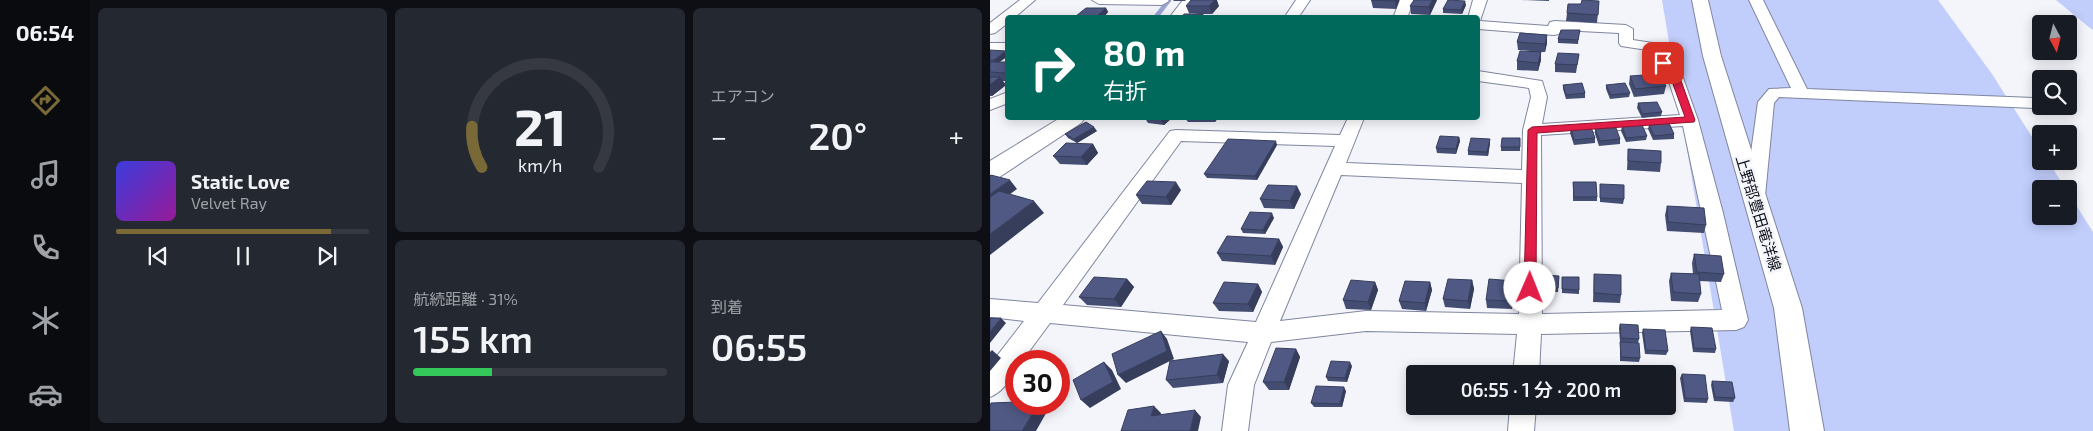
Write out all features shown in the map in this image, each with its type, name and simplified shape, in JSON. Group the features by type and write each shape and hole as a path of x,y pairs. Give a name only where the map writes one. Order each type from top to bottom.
{"main road":[{"path":"1180,15 1192,0"},
{"name":"上野部豊田竜洋線","path":"1700,0 1712,56 1788,308 1807,430"},
{"path":"990,172 1071,120"}],"street":[{"path":"1009,15 1028,0"},
{"path":"1099,0 1162,0"},
{"path":"1154,12 1162,0"},
{"path":"1293,15 1304,0"},
{"path":"1401,15 1407,0"},
{"path":"1475,15 1480,0"},
{"path":"1756,0 1801,94"},
{"path":"990,30 1005,18"},
{"path":"990,308 1264,333 1366,321 1530,324 1736,320 1713,212 1690,120 1674,75 1663,63 1661,48 1626,43 1626,29 1555,24 1554,31 1480,26"},
{"path":"990,47 1005,47"},
{"path":"1480,76 1536,84 1538,97 1532,130 1530,324 1527,365"},
{"path":"1755,200 1766,102 1774,92 2032,104"},
{"path":"990,105 1005,98"},
{"path":"1235,431 1241,385 1355,120"},
{"path":"1532,130 1690,120"},
{"path":"990,385 1176,135 1346,141"},
{"path":"1334,169 1531,177"},
{"path":"1521,431 1522,415"}],"shaded area":[{"path":"1662,0 1938,0 1992,74 2032,137 2032,170 2054,170 2060,180 2032,180 2032,225 2077,225 2077,207 2093,232 2093,431 1734,431"},
{"path":"2056,0 2093,0 2093,30 2078,18 2078,15 2074,15"}],"building":[{"path":"1191,0 1215,0 1209,6 1186,6"},
{"path":"1414,0 1432,0 1429,7 1410,6"},
{"path":"1448,0 1465,1 1461,10 1443,9"},
{"path":"1582,0 1599,1 1598,15 1567,13 1568,4 1581,4"},
{"path":"1086,8 1106,8 1098,15 1077,15"},
{"path":"1184,14 1203,14 1202,15"},
{"path":"1561,30 1580,30 1578,40 1558,39"},
{"path":"1520,33 1547,35 1545,44 1517,42"},
{"path":"990,50 1005,51 994,60 990,60"},
{"path":"1520,51 1541,52 1538,63 1517,61"},
{"path":"1558,53 1579,54 1577,65 1555,64"},
{"path":"1005,62 1005,73 990,72 990,63"},
{"path":"1659,74 1666,86 1635,89 1630,76"},
{"path":"990,77 1000,77 990,85"},
{"path":"1582,83 1585,93 1566,95 1563,85"},
{"path":"1625,83 1630,93 1611,95 1606,85"},
{"path":"1657,102 1662,112 1642,114 1638,103"},
{"path":"1086,122 1094,127 1074,139 1065,134"},
{"path":"1669,123 1674,134 1654,136 1649,125"},
{"path":"1642,125 1647,136 1626,138 1622,126"},
{"path":"1591,127 1595,138 1574,140 1571,128"},
{"path":"1616,128 1620,139 1600,141 1595,129"},
{"path":"1440,136 1459,137 1456,149 1436,148"},
{"path":"1471,138 1490,139 1487,152 1468,151"},
{"path":"1502,138 1520,138 1520,147 1501,147"},
{"path":"1228,139 1276,141 1255,176 1204,174"},
{"path":"1066,143 1093,144 1081,157 1053,156"},
{"path":"1628,149 1661,151 1661,163 1628,161"},
{"path":"991,175 1010,180 990,194"},
{"path":"1147,181 1176,182 1166,197 1136,195"},
{"path":"1573,182 1596,182 1597,197 1574,197"},
{"path":"1600,184 1624,185 1624,199 1600,198"},
{"path":"1268,185 1297,186 1290,201 1260,199"},
{"path":"999,191 1034,201 990,234 990,197"},
{"path":"1667,206 1704,208 1706,225 1668,222"},
{"path":"1250,212 1272,213 1263,230 1241,229"},
{"path":"1227,236 1279,239 1271,256 1217,253"},
{"path":"1694,254 1721,256 1724,274 1697,272"},
{"path":"1671,273 1699,274 1701,294 1673,292"},
{"path":"1594,274 1621,275 1621,295 1594,293"},
{"path":"1542,275 1559,276 1558,288 1541,288"},
{"path":"1094,277 1127,279 1114,299 1079,297"},
{"path":"1562,277 1579,277 1579,290 1562,289"},
{"path":"1448,279 1472,280 1468,301 1443,299"},
{"path":"1489,279 1514,281 1511,301 1486,300"},
{"path":"1351,280 1375,282 1368,302 1343,300"},
{"path":"1405,281 1430,282 1425,303 1399,301"},
{"path":"1224,282 1258,284 1248,304 1213,303"},
{"path":"990,318 1001,318 990,332"},
{"path":"1620,324 1638,325 1639,339 1621,338"},
{"path":"1691,327 1712,328 1716,349 1694,348"},
{"path":"1643,329 1665,330 1668,351 1646,350"},
{"path":"1161,331 1167,351 1118,375 1112,354"},
{"path":"1620,342 1639,343 1640,358 1621,357"},
{"path":"1276,348 1296,349 1284,382 1263,382"},
{"path":"1223,354 1217,375 1166,380 1170,361"},
{"path":"1331,361 1350,362 1345,378 1326,377"},
{"path":"1104,362 1113,382 1081,400 1073,380"},
{"path":"1682,374 1705,375 1708,399 1685,398"},
{"path":"1712,381 1732,382 1735,398 1715,397"},
{"path":"1316,386 1344,387 1340,404 1311,403"},
{"path":"1005,402 1005,415 1031,415 1022,431 990,431 991,403"},
{"path":"1154,406 1151,416 1195,410 1190,431 1121,431 1128,410"}],"waterway":[{"path":"1157,15 1169,0"}],"route":[{"path":"1530,288 1532,130 1690,120 1674,75 1663,63"}]}
